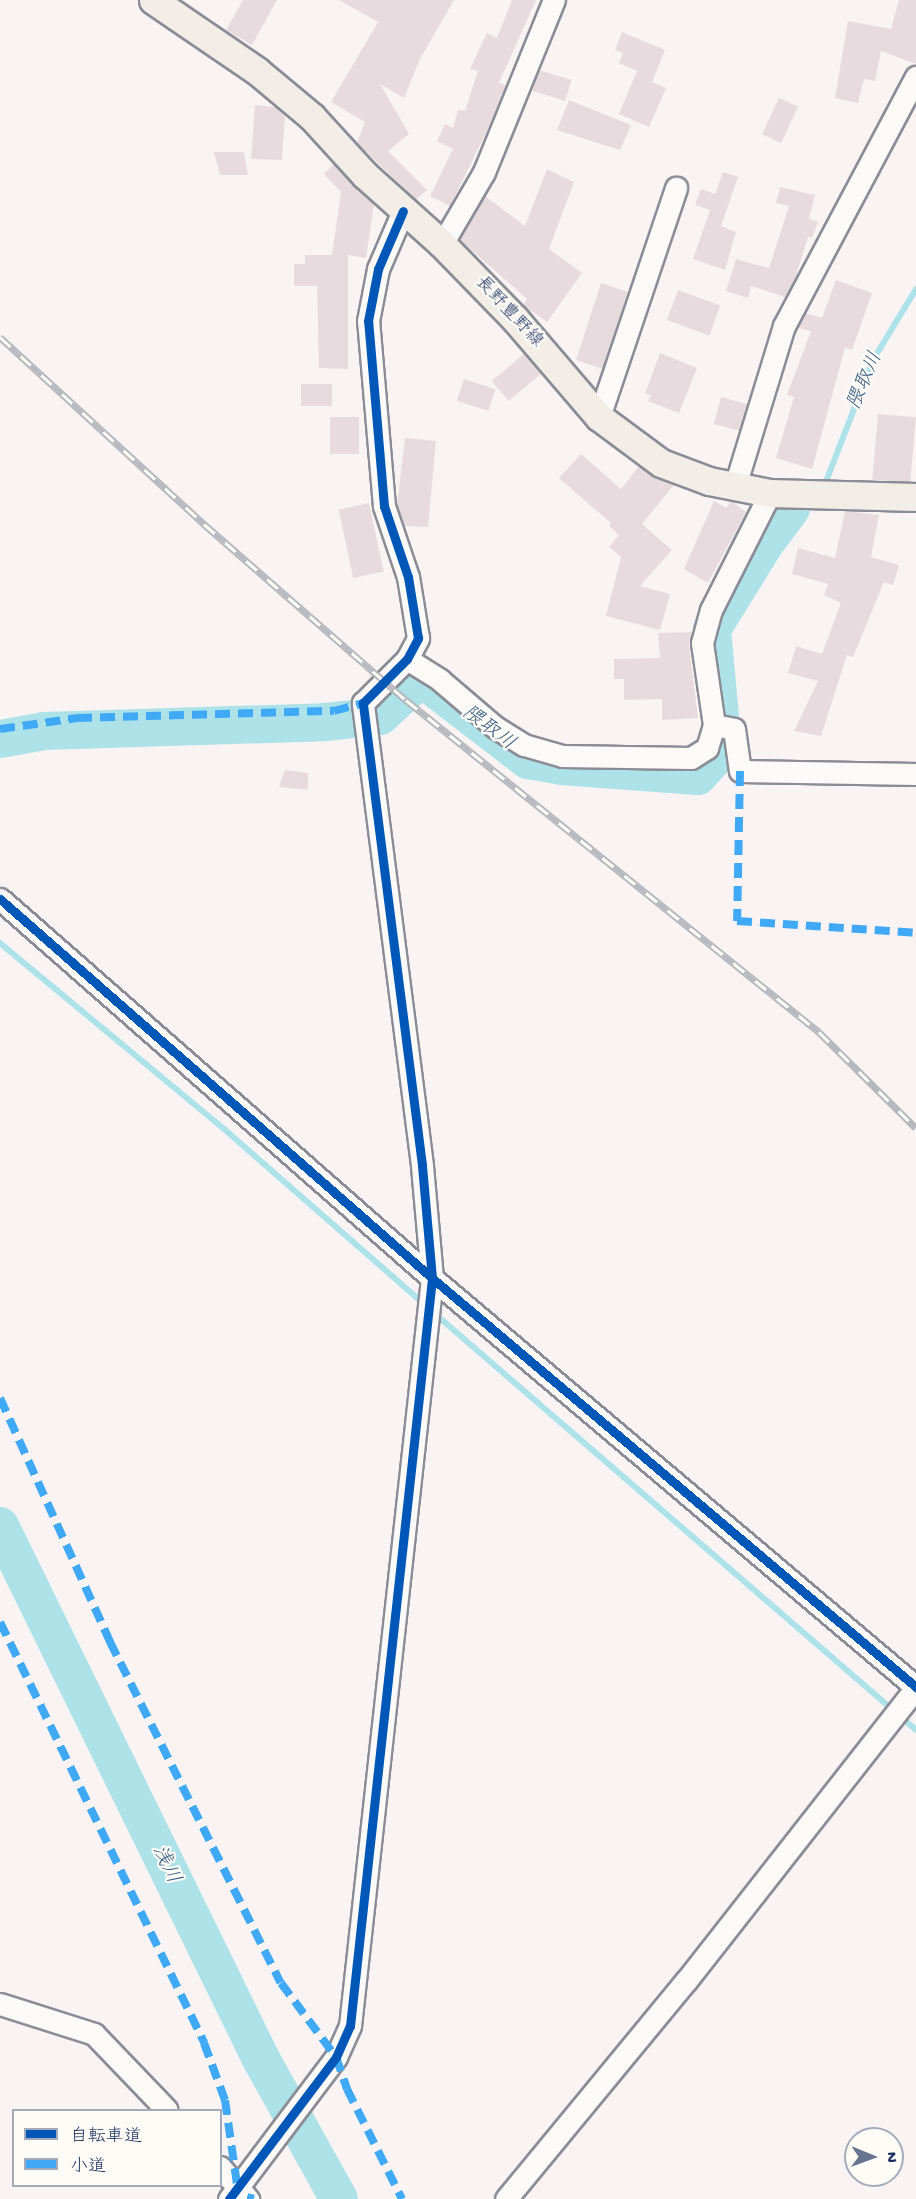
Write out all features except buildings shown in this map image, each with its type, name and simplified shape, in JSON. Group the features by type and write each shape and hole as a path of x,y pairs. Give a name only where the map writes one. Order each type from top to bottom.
{"main road":[{"name":"長野豊野線","path":"153,0 257,71 294,102 403,212 442,244 515,319 599,417 661,463 709,481 770,493 916,497"}],"street":[{"path":"442,244 484,172 554,0"},
{"path":"735,486 784,326 916,77"},
{"path":"599,417 676,188"},
{"path":"222,2170 238,2194 262,2157 328,2067 350,2026 432,1278 422,1165 363,703 407,659 418,639 408,577 384,506 368,321 380,263 403,212"},
{"path":"407,659 524,745 562,756 690,758 707,747 720,726 702,644 711,610 770,493"},
{"path":"720,726 734,729 740,771 916,774"},
{"path":"0,899 432,1278 916,1687 686,1981 506,2199"},
{"path":"0,2004 94,2034 166,2109"}],"waterway":[{"name":"隈取川","path":"827,479 873,360 916,289"},
{"name":"隈取川","path":"0,739 44,731 325,722 380,716 421,678 528,760 561,766 698,776 717,755 722,739 712,629 766,542 791,509"},
{"path":"0,943 223,1128 424,1304"},
{"path":"434,1313 916,1730"},
{"name":"浅川","path":"0,1526 261,2059 339,2199"}],"railway":[{"path":"0,337 204,524 406,700 819,1032 916,1128"}],"marked path":[{"path":"0,729 77,718 334,711 363,703"},
{"path":"740,771 737,921 916,933"},
{"path":"0,1398 110,1642 281,1983 336,2057 347,2089 402,2199"},
{"path":"0,1622 204,2043 225,2100 237,2184"},
{"path":"247,2197 254,2199"}],"cycle path":[{"path":"229,2199 336,2057 350,2026 432,1278 422,1165 363,703 407,659 418,638 408,577 384,506 368,321 378,269 403,211"},
{"path":"0,899 432,1278 916,1687"}]}
